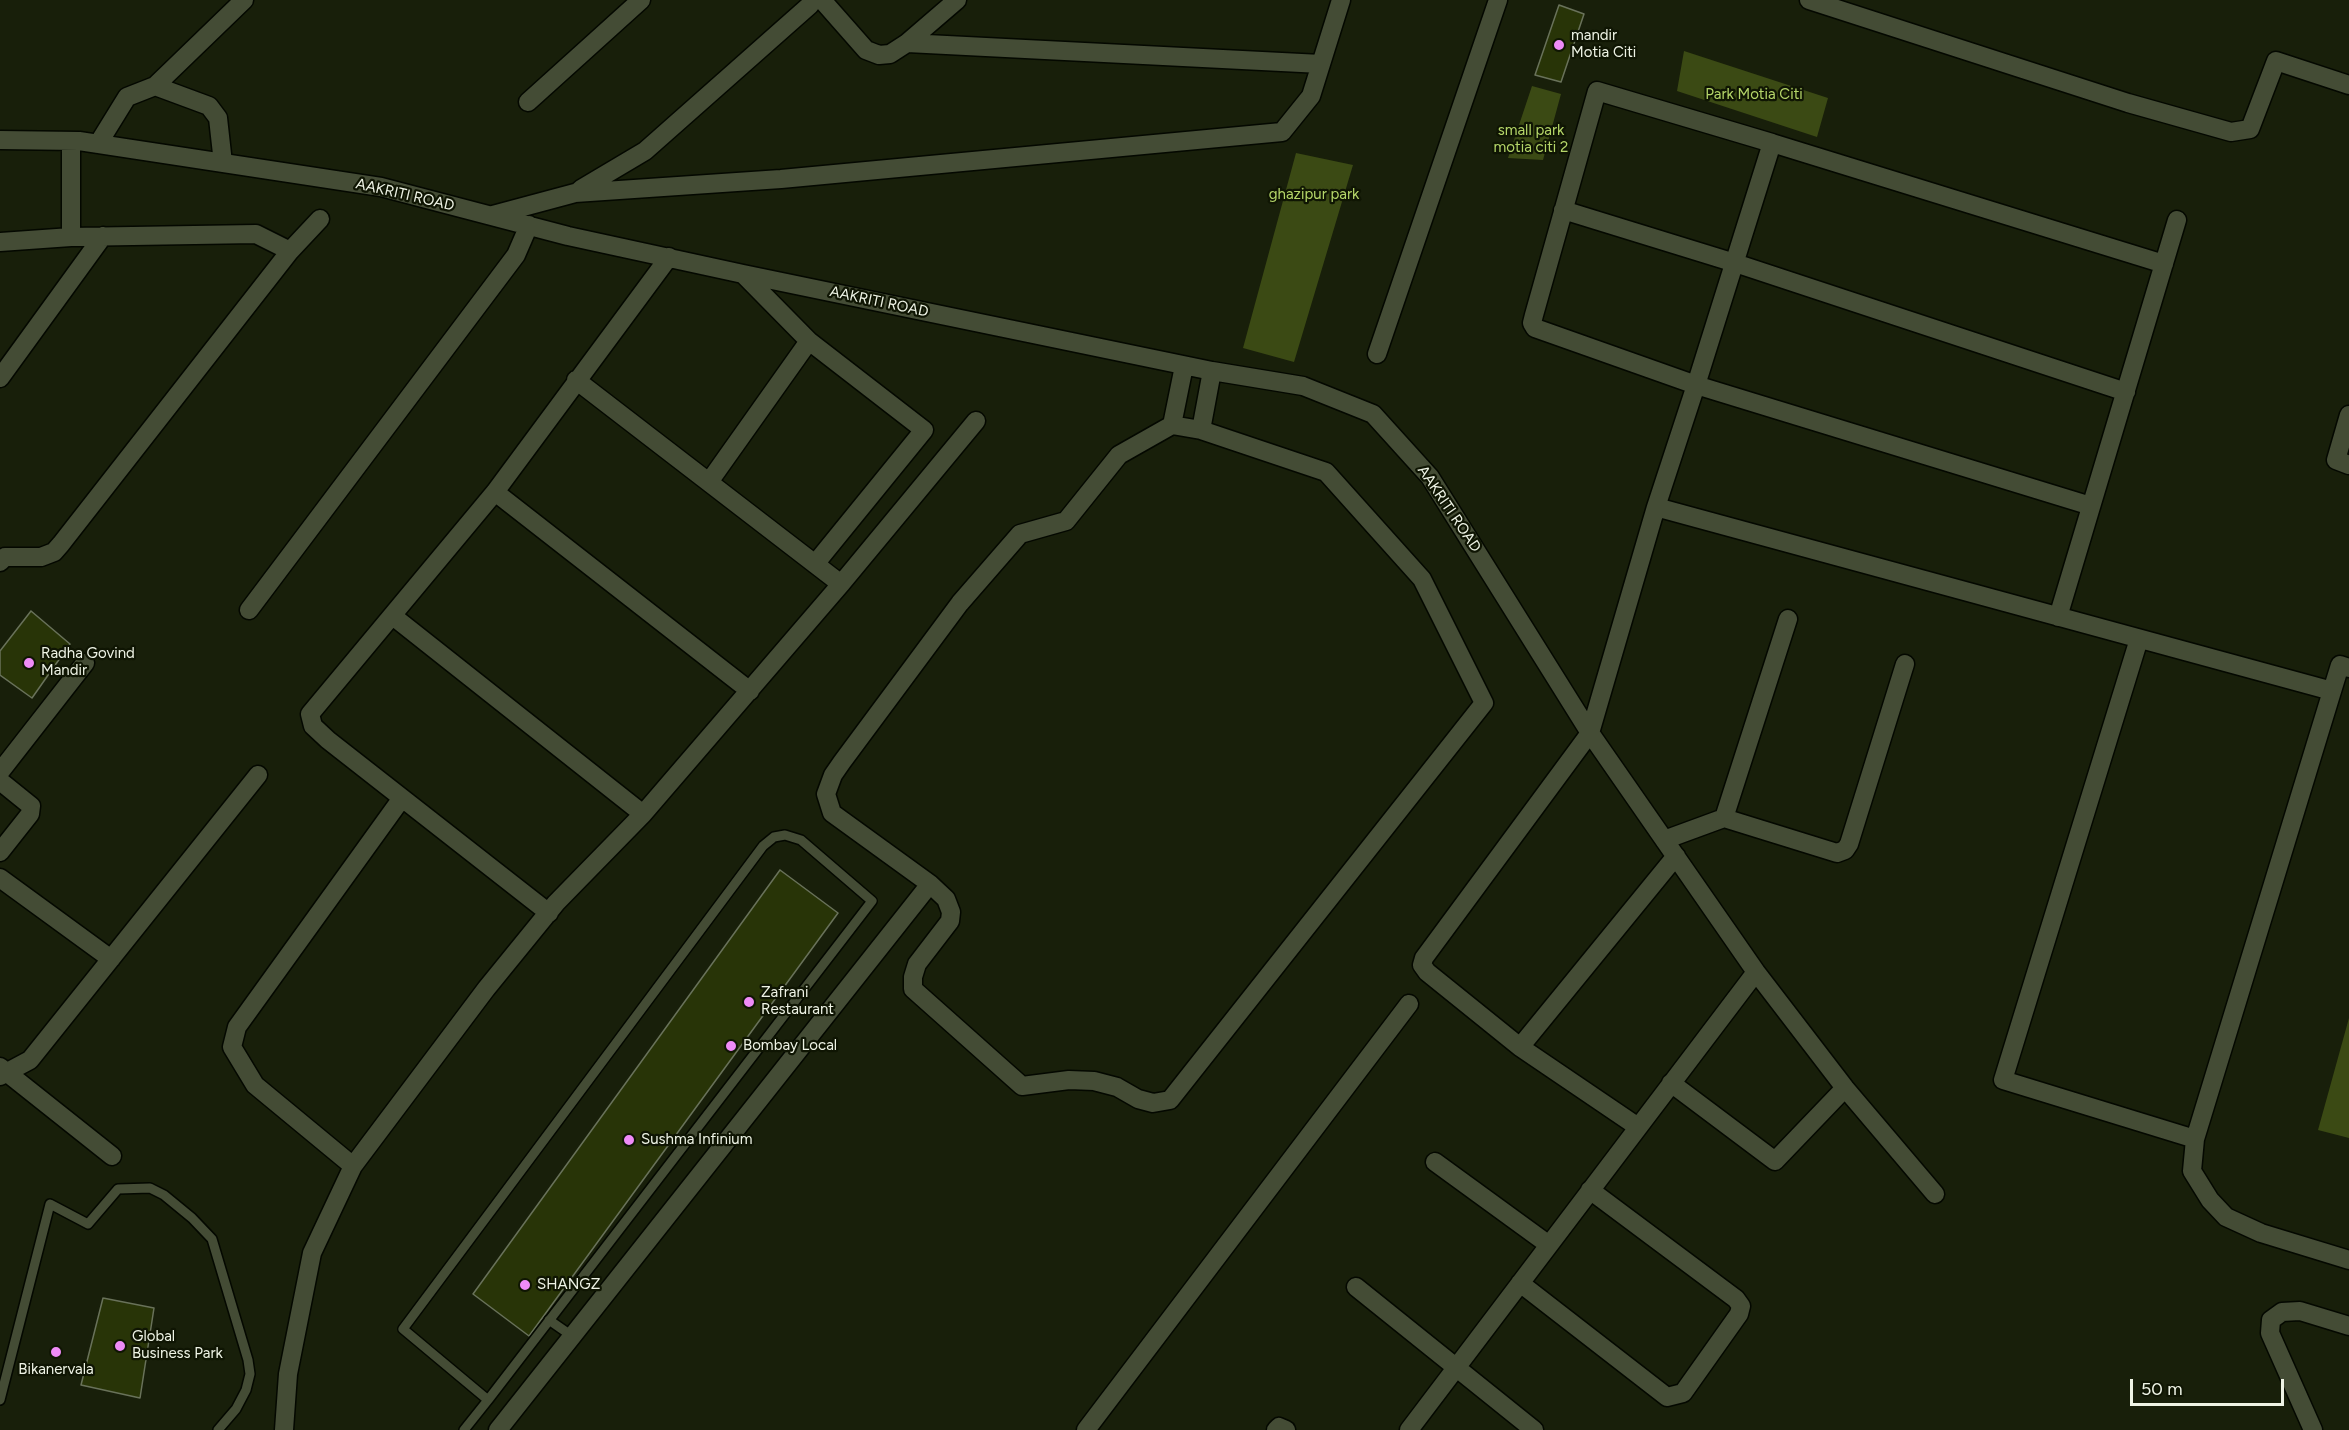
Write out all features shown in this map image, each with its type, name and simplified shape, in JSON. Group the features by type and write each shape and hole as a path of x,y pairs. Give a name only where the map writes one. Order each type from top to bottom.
{"street":[{"path":"98,144 127,97 155,86 244,0"},
{"path":"528,102 641,0"},
{"path":"575,192 645,151 816,2 866,50 879,56 890,54 907,43 957,0"},
{"path":"491,216 575,192 782,179 1282,132 1311,96 1341,0"},
{"path":"1377,354 1498,0"},
{"path":"1809,0 2128,103 2231,132 2250,129 2276,61 2349,85"},
{"path":"907,43 1321,64"},
{"path":"155,86 209,106 219,118 224,163"},
{"path":"2091,506 1696,385 1535,328 1532,322 1597,91 2164,264"},
{"name":"AAKRITI ROAD","path":"0,140 71,141 98,144 381,187 491,216 743,274 1184,366 1303,386 1373,414 1430,477 1590,734 1756,972 1845,1088 1935,1194"},
{"path":"71,141 75,237"},
{"path":"1638,1127 1520,1047 1427,972 1422,965 1424,958 1590,734 1656,507 1772,143"},
{"path":"1563,210 1735,263 2126,392"},
{"path":"2,557 41,557 54,552 290,251 320,219"},
{"path":"2058,617 2177,220"},
{"path":"249,610 516,255 529,225"},
{"path":"1,242 75,237 256,234 290,251"},
{"path":"0,378 103,237"},
{"path":"549,913 328,740 313,726 310,714 394,617 495,492 669,257"},
{"path":"743,274 809,341 924,430 814,564"},
{"path":"709,482 809,341"},
{"path":"1172,425 1184,366"},
{"path":"1201,430 1212,371"},
{"path":"576,380 841,584"},
{"path":"2349,415 2336,460 2349,465"},
{"path":"284,1430 288,1374 312,1253 353,1166 486,989 549,913 643,814 750,691 976,421"},
{"path":"1172,425 1201,430 1326,472 1422,579 1484,703 1170,1100 1153,1103 1094,1081 1069,1080 1023,1086 914,989 913,977 917,964 950,921 951,912 946,899 930,884 832,813 826,794 833,775 960,603 1020,534 1066,521 1119,455 1172,425"},
{"path":"495,492 750,691"},
{"path":"1656,507 2332,691"},
{"path":"394,617 643,814"},
{"path":"1724,818 1788,618"},
{"path":"2139,639 2003,1080 2195,1139"},
{"path":"0,772 85,663"},
{"path":"1664,840 1724,818 1837,853 1845,850 1849,844 1905,664"},
{"path":"2349,668 2340,665 2195,1139 2193,1171 2210,1200 2226,1217 2261,1233 2349,1260"},
{"path":"111,1156 2,1072 30,1060 258,775"},
{"path":"0,781 29,803 31,810 0,852"},
{"path":"353,1166 255,1085 232,1047 237,1027 402,798"},
{"path":"1520,1047 1676,856"},
{"path":"0,878 111,959"},
{"path":"498,1430 930,884"},
{"path":"1409,1430 1756,972"},
{"path":"1086,1430 1409,1004"},
{"path":"1671,1083 1775,1161 1845,1088"},
{"path":"1435,1162 1549,1245"},
{"path":"1520,1283 1667,1397 1683,1393 1739,1314 1741,1306 1736,1299 1590,1190"},
{"path":"1356,1287 1534,1430"},
{"path":"2313,1430 2270,1333 2271,1320 2282,1312 2300,1311 2349,1326"},
{"path":"1276,1430 1279,1427 1286,1430"}],"lane":[{"path":"464,1430 488,1400 872,901 801,840 785,835 774,837 763,846 403,1329 488,1400"},
{"path":"0,1400 50,1204 88,1224 118,1189 150,1188 164,1195 192,1218 212,1239 238,1325 250,1374 246,1390 237,1409 218,1430"},
{"path":"549,1320 572,1336"}],"green space":[{"name":"Park Motia Citi","path":"1684,51 1828,98 1817,137 1677,91"},
{"name":"small park motia citi 2","path":"1532,86 1561,94 1543,160 1508,158"},
{"name":"ghazipur park","path":"1296,153 1353,165 1294,362 1243,348"},
{"path":"2349,1018 2349,1138 2318,1130"}],"building":[{"name":"mandir Motia Citi","path":"1559,5 1584,14 1561,82 1535,75"},
{"name":"Radha Govind Mandir","path":"31,611 70,644 32,698 0,675 0,651"},
{"name":"Sushma Infinium","path":"780,870 838,913 529,1336 473,1294"},
{"name":"Global Business Park","path":"103,1298 154,1308 140,1398 81,1385"}],"place":[{"name":"mandir Motia Citi","path":"1559,45"},
{"name":"Radha Govind Mandir","path":"29,663"},
{"name":"Zafrani Restaurant","path":"749,1002"},
{"name":"Bombay Local","path":"731,1046"},
{"name":"Sushma Infinium","path":"629,1140"},
{"name":"SHANGZ","path":"525,1285"},
{"name":"Global Business Park","path":"120,1346"},
{"name":"Bikanervala","path":"56,1352"}]}
